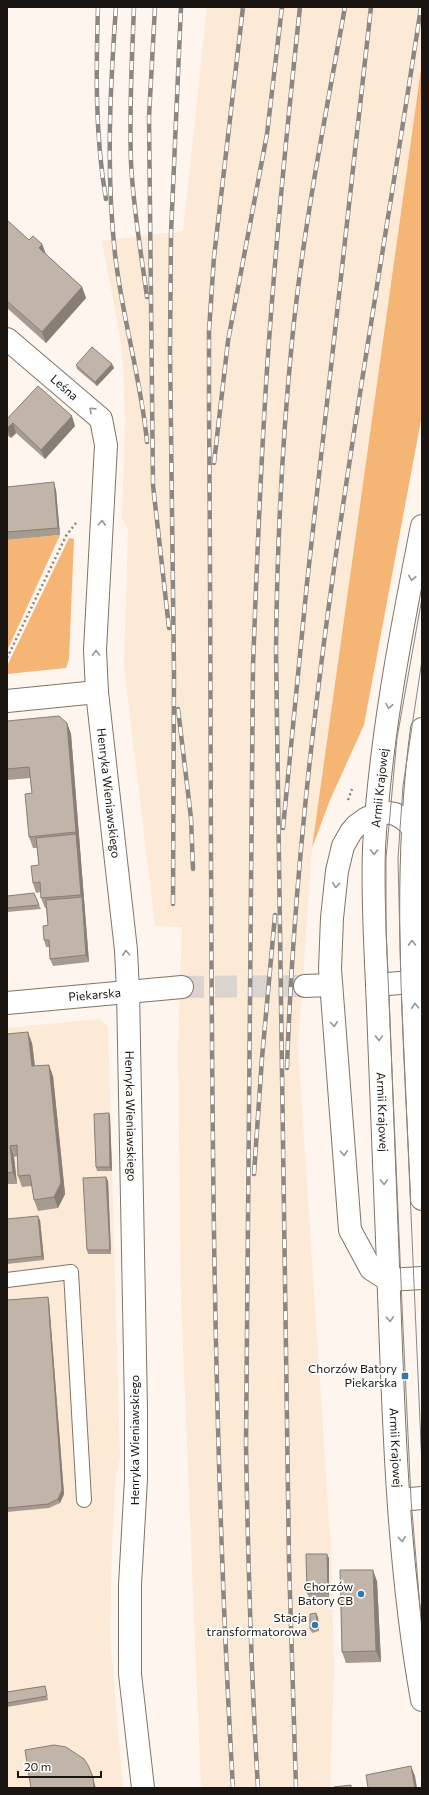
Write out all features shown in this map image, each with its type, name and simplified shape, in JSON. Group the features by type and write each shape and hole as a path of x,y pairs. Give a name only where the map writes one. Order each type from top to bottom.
{"street":[{"name":"Leśna","path":"7,339 101,419 106,445"},
{"name":"Henryka Wieniawskiego","path":"106,445 95,650 98,692 126,950 128,992 136,1408 136,1479 130,1586 130,1674 143,1788"},
{"name":"Armii Krajowej","path":"422,526 387,714 376,814 373,898 388,1280 399,1500 411,1623 422,1700"},
{"path":"7,701 98,692"},
{"path":"422,729 413,828 411,911 418,981 422,1199"},
{"path":"413,828 404,819 395,814 384,812 376,814 356,826 343,846 332,918 331,985 350,1230 371,1269 388,1280 422,1278"},
{"path":"377,985 418,981"},
{"path":"305,986 331,985"},
{"name":"Piekarska","path":"7,1002 182,987"},
{"path":"399,1500 422,1498"}],"lane":[{"path":"7,1280 71,1272 84,1500"}],"path":[{"path":"7,658 66,536 80,518"}],"shaded area":[{"path":"207,7 422,7 422,62 312,848 298,1046 331,1551 334,1669 330,1788 201,1788 181,1298 178,1048 182,927 155,926 124,667 128,529 122,518 125,422 123,364 120,336 102,241 183,231"},
{"path":"422,62 422,415 364,725 330,800 312,848"},
{"path":"60,535 7,651 7,540"},
{"path":"69,538 74,539 69,659 66,668 7,674 7,666"},
{"path":"99,1019 108,1027 120,1459 116,1476 112,1546 110,1635 123,1788 7,1788 7,1028"}],"building":[{"path":"7,220 29,240 33,236 42,244 39,248 82,287 42,332 7,301"},
{"path":"92,347 112,364 95,382 76,365"},
{"path":"38,386 72,416 41,450 13,423 7,428 7,419"},
{"path":"54,482 58,528 7,532 7,487"},
{"path":"59,716 67,723 76,832 29,837 25,794 32,793 29,767 7,769 7,721"},
{"path":"76,834 81,895 41,898 40,882 33,883 31,866 39,865 36,838"},
{"path":"34,893 39,905 7,908 7,896"},
{"path":"82,897 86,955 50,959 49,940 44,940 43,926 48,925 46,900"},
{"path":"28,1032 32,1066 49,1065 61,1183 54,1197 34,1200 30,1175 18,1176 17,1145 10,1146 13,1172 7,1173 7,1034"},
{"path":"109,1113 110,1167 96,1167 94,1114"},
{"path":"106,1177 110,1250 87,1250 83,1178"},
{"path":"38,1216 42,1256 7,1260 7,1219"},
{"path":"48,1297 62,1490 58,1499 48,1504 7,1508 7,1300"},
{"path":"306,1554 327,1554 328,1593 307,1593"},
{"path":"340,1570 373,1570 376,1651 342,1652"},
{"name":"Stacja transformatorowa","path":"316,1613 318,1627 310,1629 310,1614"},
{"path":"45,1686 47,1696 7,1703 7,1692"},
{"path":"54,1745 66,1747 84,1759 93,1777 94,1788 31,1788 25,1750"},
{"path":"411,1766 415,1788 368,1788 366,1775"},
{"path":"351,1785 351,1788 334,1788 334,1787"}],"tunnel":[{"path":"182,987 305,986"}],"tram line":[{"path":"422,598 397,738 386,858 386,931 403,1328 411,1499 422,1631"},
{"path":"422,660 403,786 398,858 401,984 422,1467"}],"railway":[{"path":"98,7 97,103 102,175 106,199"},
{"path":"116,7 110,131 112,223 118,278 140,395 147,442"},
{"path":"134,7 130,143 135,213 147,297"},
{"path":"155,7 149,117 153,485 169,628"},
{"path":"173,904 174,673 170,351 171,233 181,7"},
{"path":"233,1788 224,1616 218,1444 212,1099 209,331 214,257 243,7"},
{"path":"214,463 228,341 267,134 282,7"},
{"path":"258,1788 250,1617 246,1445 253,666 261,463 266,382 283,174 300,7"},
{"path":"296,1788 289,1562 276,650 278,573 285,418 292,341 302,257 315,174 345,7"},
{"path":"283,828 307,583 371,7"},
{"path":"287,1068 294,934 306,801 321,668 358,403 421,7"},
{"path":"178,709 191,818 193,869"},
{"path":"254,1174 262,1058 275,915"}],"place":[{"name":"Chorzów Batory Piekarska","path":"405,1376"},
{"name":"Chorzów Batory CB","path":"361,1594"},
{"name":"Stacja transformatorowa","path":"315,1625"}]}
